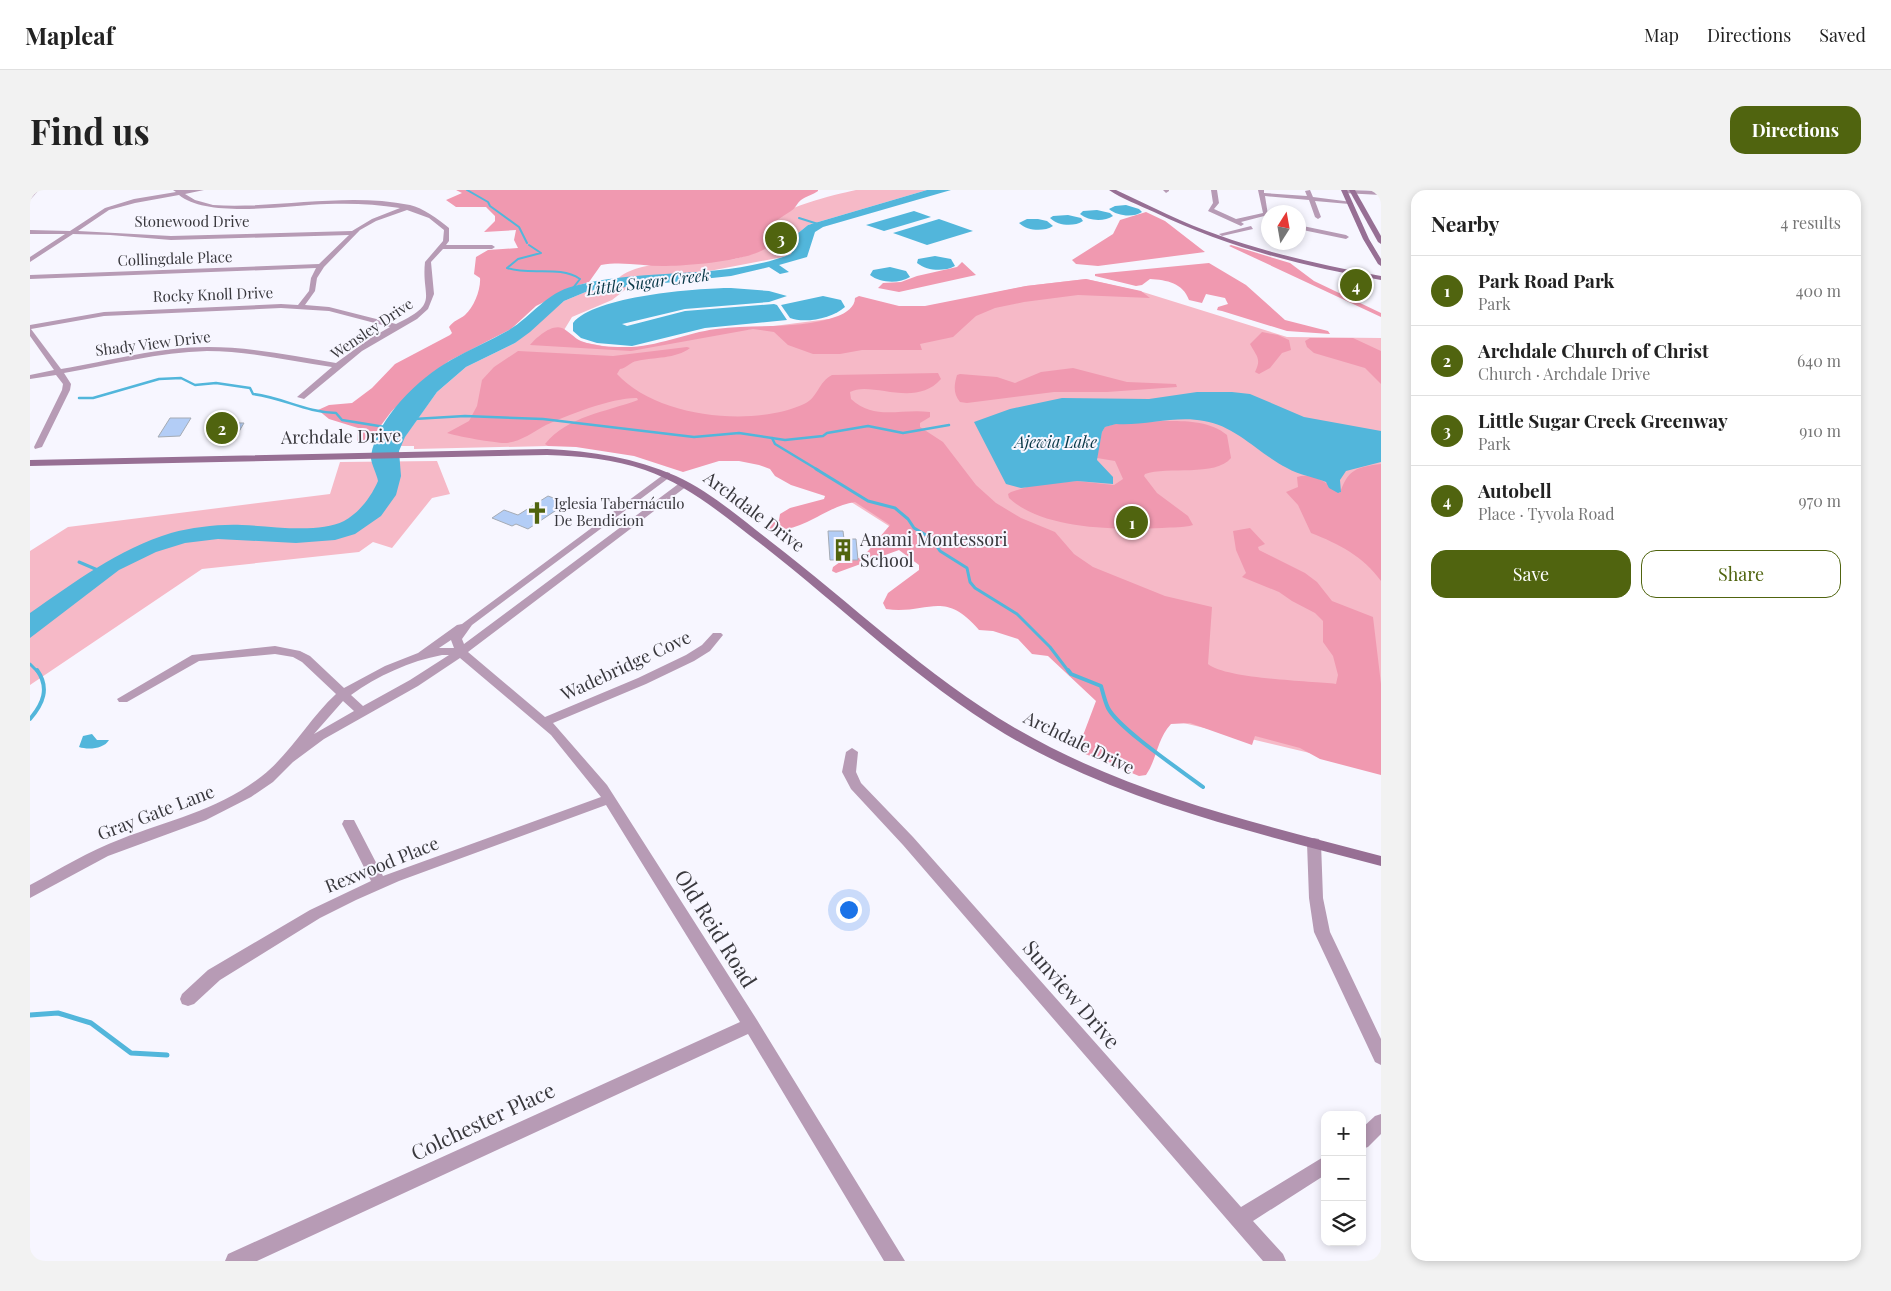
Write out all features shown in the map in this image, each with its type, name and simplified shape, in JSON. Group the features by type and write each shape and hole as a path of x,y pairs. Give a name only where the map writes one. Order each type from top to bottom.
{"main road":[{"path":"1112,190 1188,226 1234,243 1296,261 1381,278"},
{"path":"1122,190 1222,234 1296,256 1381,274"},
{"path":"1344,191 1381,264"},
{"path":"1353,191 1381,242"},
{"path":"1369,221 1381,232"},
{"name":"Archdale Drive","path":"30,463 535,452 580,454 626,462 667,475 700,492 775,549 954,694 1011,731 1089,771 1134,790 1215,818 1381,861"}],"street":[{"path":"30,198 36,190"},
{"path":"30,260 100,212 115,206 177,192 201,190"},
{"path":"1214,190 1216,203 1210,210 1238,223 1266,215 1267,211 1261,192 1349,202"},
{"path":"1308,190 1318,217"},
{"path":"1344,191 1381,193"},
{"path":"177,192 192,202 215,206 370,202 411,207 428,213 446,227 448,236 442,247 492,248"},
{"path":"300,307 312,291 314,278 321,266 354,233 374,220 411,207"},
{"path":"1222,234 1260,225"},
{"path":"1306,229 1346,237"},
{"name":"Stonewood Drive","path":"30,232 70,232 158,238 354,233"},
{"name":"Wensley Drive","path":"301,397 375,338 418,314 428,303 430,293 428,262 442,247"},
{"name":"Collingdale Place","path":"30,277 321,266"},
{"name":"Rocky Knoll Drive","path":"30,327 104,314 300,307 344,312 397,326"},
{"path":"30,332 65,379 66,390 38,447"},
{"name":"Shady View Drive","path":"30,377 176,351 208,349 252,352 338,366"},
{"path":"288,759 343,695 414,658 468,623 667,475"},
{"path":"288,759 320,736 421,679 461,652 684,484"},
{"path":"461,652 456,639 468,623"},
{"name":"Wadebridge Cove","path":"544,722 642,681 690,658 706,648 717,635"},
{"path":"123,699 196,658 275,650 296,654 306,659 363,713"},
{"path":"414,658 432,652 461,652"},
{"name":"Old Reid Road","path":"461,652 544,722 574,753 609,799 751,1025 894,1261"},
{"name":"Sunview Drive","path":"852,752 849,772 861,794 908,841 1276,1261"},
{"name":"Gray Gate Lane","path":"30,892 103,852 182,825 226,807 259,786 288,759"},
{"name":"Rexwood Place","path":"188,999 214,975 306,919 379,883 609,799"},
{"path":"349,824 379,883"},
{"path":"1314,843 1316,898 1322,932 1381,1057"},
{"name":"Colchester Place","path":"235,1261 751,1025"},
{"path":"1366,1136 1381,1122"},
{"path":"1239,1219 1321,1168"}],"shaded area":[{"path":"456,190 818,191 801,200 793,210 776,221 772,227 771,244 764,250 752,255 687,265 663,266 617,263 601,265 589,282 576,286 536,306 511,329 449,361 419,384 391,412 370,440 357,441 358,428 329,419 318,410 329,405 352,403 372,388 395,364 450,335 452,333 449,327 468,312 478,292 480,278 474,274 476,257 488,250 518,248 514,240 516,230 484,232 495,221 495,216 486,207 456,207 446,200 462,193"},
{"path":"856,190 927,190 808,225 797,234 791,254 783,257 704,272 618,279 627,272 655,264 735,259 757,252 767,227 782,213 807,203"},
{"path":"1146,212 1165,221 1205,252 1098,266 1076,264 1072,260 1113,234 1120,220"},
{"path":"1231,245 1290,263 1314,281 1381,313 1381,317 1229,246"},
{"path":"962,262 976,275 899,292 878,288 883,283 901,282 917,276 957,267"},
{"path":"1209,263 1246,285 1285,320 1328,331 1330,334 1287,331 1217,310 1218,307 1228,304 1225,298 1206,294 1202,303 1189,300 1179,286 1162,280 1150,279 1142,285 1136,286 1095,276 1095,274"},
{"path":"1086,279 1143,292 1287,337 1381,338 1381,770 1116,707 922,547 752,439 577,423 548,446 414,449 414,446 398,446 437,392 466,367 515,343 564,301 588,291 630,286 612,300 572,317 561,335 576,341 625,350 727,332 931,306 1026,286"},
{"path":"1086,279 1141,291 1150,298 1078,295 995,308 976,316 953,337 920,344 922,350 862,350 840,354 813,354 788,345 774,332 753,329 631,351 530,345 544,332 558,327 565,329 581,341 591,344 612,347 635,347 716,329 793,325 823,320 838,316 847,311 852,307 855,298 859,296 899,306 925,306 1026,286"},
{"path":"1262,332 1278,335 1289,340 1291,350 1282,353 1270,368 1259,374 1255,372 1258,360 1250,344"},
{"path":"1310,338 1353,338 1381,351 1381,384 1365,368 1314,353 1307,347 1305,341"},
{"path":"690,348 678,354 635,362 620,369 617,374 634,389 655,400 680,409 732,416 758,415 783,411 804,404 812,398 827,378 832,375 938,373 941,379 930,388 919,392 906,393 859,389 850,392 851,399 860,406 879,412 930,412 930,417 920,423 920,427 943,442 976,485 996,503 1021,518 1055,532 1074,554 1093,567 1165,596 1212,607 1208,664 1232,673 1250,676 1336,684 1338,675 1333,656 1323,642 1323,621 1315,613 1279,592 1242,577 1246,573 1236,550 1233,531 1250,528 1265,544 1258,547 1259,550 1305,573 1317,582 1332,601 1373,617 1381,684 1381,775 1320,759 1300,748 1255,736 1252,745 1190,723 1171,724 1163,736 1146,775 1139,776 1083,753 1079,746 1096,701 1048,656 1032,654 1018,639 993,631 979,630 967,617 945,606 900,610 886,609 883,603 888,593 919,570 919,565 899,550 836,573 832,571 833,567 840,562 863,557 890,525 855,502 833,509 801,525 778,530 767,528 766,525 779,520 780,514 790,508 824,499 825,496 791,485 775,476 770,469 739,461 719,461 683,472 634,456 576,447 548,446 545,444 554,435 576,421 638,400 637,398 616,400 578,412 510,443 485,441 447,433 469,421 477,406 482,380 494,367 518,351 613,356"},
{"path":"1073,368 1127,382 1176,384 1177,387 1107,392 1054,392 967,403 960,402 955,393 957,375 960,374 997,377 1015,383 1041,372"},
{"path":"1187,421 1204,424 1212,426 1227,435 1231,458 1224,464 1203,469 1154,472 1144,476 1157,493 1188,516 1193,525 1144,529 1082,526 1041,516 1024,509 1009,498 1008,494 1011,492 1033,485 1077,481 1114,485 1123,479 1115,461 1097,458 1102,432 1105,427 1115,424"},
{"path":"437,461 450,494 432,498 392,548 373,542 359,552 202,569 30,685 30,551 68,527 330,494 340,462"},
{"path":"1381,464 1381,581 1366,564 1350,552 1311,533 1298,505 1286,492 1298,487 1297,477 1309,476 1315,477 1340,493 1346,479 1354,471 1366,466"}],"water":[{"name":"Little Sugar Creek","path":"927,190 951,190 823,227 815,232 807,257 779,265 789,272 780,274 769,267 731,276 588,291 564,301 515,343 466,367 437,392 405,437 399,451 401,476 396,495 381,516 355,534 335,540 296,543 218,539 185,543 156,552 119,570 30,638 30,613 98,567 152,540 171,533 206,526 233,525 308,528 333,525 344,521 364,504 378,481 371,456 382,428 401,400 439,368 509,330 547,299 564,289 601,280 711,271 765,262 791,254 797,234 808,225"},
{"path":"1126,205 1139,209 1142,212 1134,215 1125,215 1109,209 1115,206"},
{"path":"1097,210 1110,213 1113,216 1096,220 1080,214 1083,211"},
{"path":"914,211 931,217 884,231 866,225"},
{"path":"1068,215 1081,218 1083,221 1066,225 1057,223 1050,218 1053,216"},
{"path":"939,219 973,231 927,245 893,233"},
{"path":"1027,219 1047,221 1053,226 1036,230 1026,228 1019,223"},
{"path":"935,256 951,259 955,266 936,270 926,268 917,263 918,259"},
{"path":"890,267 906,271 910,277 901,281 890,282 879,280 870,275 873,270"},
{"path":"731,288 769,291 787,296 769,302 685,309 622,324 627,326 685,311 774,304 777,305 787,320 705,328 632,346 597,343 581,338 573,331 573,323 584,314 623,300 672,292"},
{"path":"823,296 841,300 845,307 840,311 819,319 796,320 790,318 781,305"},
{"name":"Ajewia Lake","path":"1197,392 1250,394 1304,417 1381,431 1381,462 1346,471 1340,480 1341,492 1338,493 1329,488 1326,482 1296,472 1277,462 1227,428 1204,421 1183,419 1138,424 1116,424 1105,427 1102,432 1097,460 1113,477 1113,484 1077,481 1021,488 1006,484 974,422 1010,409 1062,398 1149,399"},
{"path":"92,734 97,740 109,740 107,743 96,748 79,747 83,736"}],"building":[{"path":"170,418 191,418 180,436 158,437"},
{"path":"226,423 244,423 237,435 219,435"},
{"name":"Iglesia Tabernáculo De Bendicion","path":"548,496 567,503 528,529 516,524 512,526 492,518 504,510 518,515"},
{"name":"Anami Montessori School","path":"828,531 843,531 844,539 856,539 858,560 830,560"}],"waterway":[{"path":"467,190 488,202 490,206 519,227 527,243"},
{"path":"799,218 818,224"},
{"name":"Little Sugar Creek","path":"529,245 541,253 518,259 507,268 525,271 563,272 580,279 573,288"},
{"path":"79,398 93,398 159,379 181,378 195,385 216,383 250,388 253,394 314,410 336,413 342,420 385,427"},
{"path":"414,419 465,416 543,419 694,437 739,433 772,438"},
{"path":"772,438 785,440 823,436 827,433 868,426 903,433 949,425"},
{"path":"772,438 775,444 818,470"},
{"path":"816,469 868,501 895,508 908,519 914,528 931,538 940,551 967,568 970,582 975,588 1017,614 1050,647 1069,672"},
{"path":"79,562 100,571"},
{"path":"30,664 38,672"},
{"path":"30,719 38,708 43,696 43,683 37,670"},
{"path":"1068,670 1071,674 1101,686 1108,708 1114,717 1137,738 1203,787"},
{"path":"30,1015 58,1013 91,1023 131,1053 167,1055"}],"place":[{"name":"Little Sugar Creek Greenway","path":"781,238"},
{"name":"Autobell","path":"1356,285"},
{"name":"Archdale Church of Christ","path":"222,428"},
{"name":"Iglesia Tabernáculo De Bendicion","path":"537,513"},
{"name":"Park Road Park","path":"1132,522"},
{"name":"Anami Montessori School","path":"843,550"}]}
